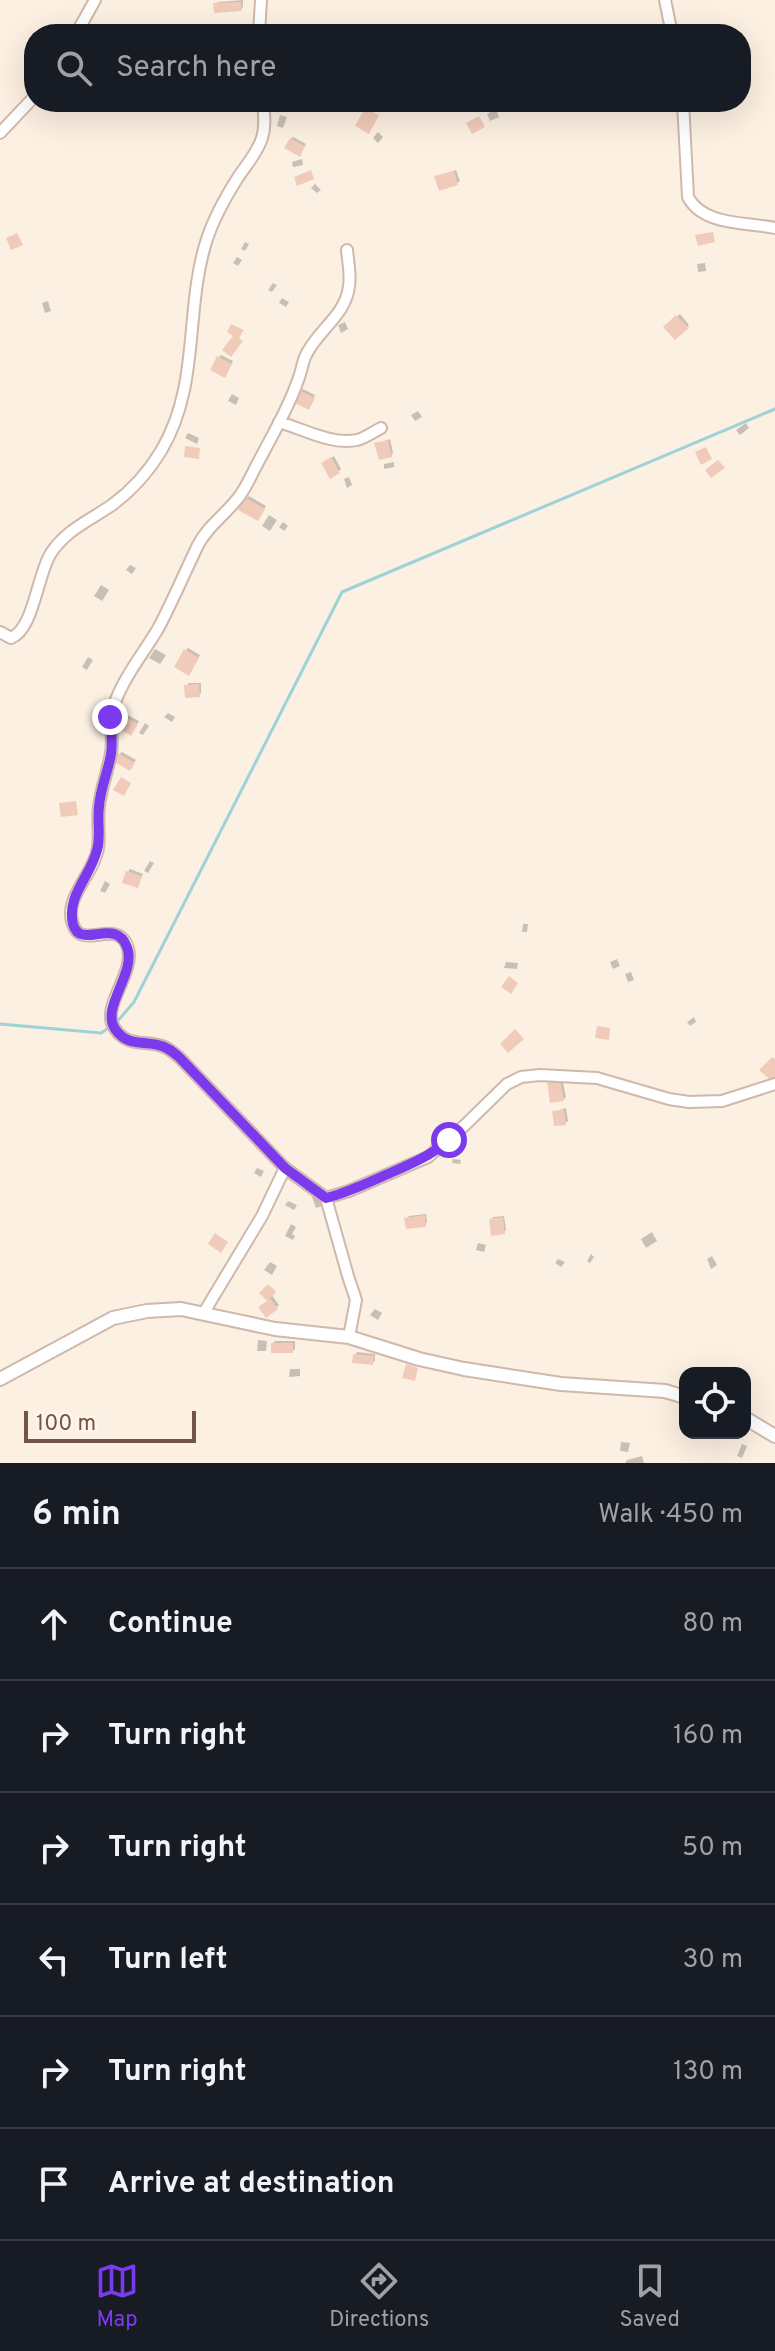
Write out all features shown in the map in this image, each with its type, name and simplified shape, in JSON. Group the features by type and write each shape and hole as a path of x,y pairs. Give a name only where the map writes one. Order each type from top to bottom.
{"street":[{"path":"82,24 95,0"},
{"path":"260,24 261,0"},
{"path":"665,0 670,24"},
{"path":"0,133 24,108"},
{"path":"0,632 11,638 18,634 28,618 44,566 57,543 70,530 116,502 144,475 174,426 187,375 206,241 219,211 262,139 264,112"},
{"path":"684,112 688,197 692,206 711,216 775,228"},
{"path":"347,250 350,284 342,308 311,345 279,422 240,496 199,543 157,630 128,674 110,717 112,752 99,806 98,849 71,908 74,929 79,933 85,936 110,932 120,935 126,944 128,965 111,1013 113,1026 123,1038 133,1043 159,1045 179,1057 285,1168 326,1198 356,1295 349,1337"},
{"path":"279,422 315,435 349,440 359,440 381,428"},
{"path":"326,1198 428,1157 507,1084 521,1077 552,1075 597,1078 689,1102 722,1101 775,1084"},
{"path":"203,1314 256,1227 285,1168"},
{"path":"0,1379 113,1318 147,1311 181,1309 275,1329 349,1337 419,1359 464,1369 561,1384 665,1391 679,1395"},
{"path":"751,1422 775,1436"}],"building":[{"path":"241,2 242,11 214,13 213,3"},
{"path":"363,112 379,115 369,134 355,126"},
{"path":"479,116 485,127 472,134 466,123"},
{"path":"290,138 305,146 300,157 284,148"},
{"path":"311,170 314,179 297,186 294,177"},
{"path":"454,171 458,185 439,191 434,176"},
{"path":"713,232 715,242 698,246 695,235"},
{"path":"17,233 23,245 11,250 6,238"},
{"path":"676,315 689,328 675,340 663,327"},
{"path":"231,324 244,330 239,338 243,341 231,357 222,350 233,336 227,332"},
{"path":"217,356 232,364 225,378 210,370"},
{"path":"299,390 315,398 309,410 293,402"},
{"path":"388,440 392,457 379,460 374,443"},
{"path":"185,446 200,448 199,459 184,457"},
{"path":"706,447 712,459 701,465 695,452"},
{"path":"331,457 340,473 330,479 321,463"},
{"path":"718,460 725,468 711,478 705,470"},
{"path":"245,497 265,509 258,521 238,510"},
{"path":"184,649 199,658 189,676 174,667"},
{"path":"199,684 200,697 185,698 184,685"},
{"path":"121,715 138,724 131,736 115,726"},
{"path":"118,753 135,763 130,771 113,761"},
{"path":"121,777 131,783 124,796 113,790"},
{"path":"76,801 78,815 61,817 59,803"},
{"path":"126,871 142,876 138,888 122,883"},
{"path":"509,976 518,983 511,994 501,987"},
{"path":"597,1026 610,1028 609,1040 595,1038"},
{"path":"515,1029 524,1039 508,1053 500,1044"},
{"path":"772,1057 775,1059 775,1084 759,1070"},
{"path":"560,1079 564,1101 550,1103 547,1081"},
{"path":"564,1110 566,1125 554,1126 552,1111"},
{"path":"425,1215 426,1227 406,1229 404,1218"},
{"path":"503,1217 505,1234 491,1236 489,1219"},
{"path":"215,1233 228,1242 221,1253 208,1244"},
{"path":"268,1284 276,1293 270,1298 278,1309 266,1318 258,1307 267,1301 259,1293"},
{"path":"271,1343 293,1343 293,1353 271,1353"},
{"path":"353,1354 374,1356 373,1365 352,1363"},
{"path":"406,1364 418,1368 415,1381 402,1378"}],"waterway":[{"path":"116,1023 134,1002 342,592 775,409"},
{"path":"0,1024 101,1033 110,1027"}],"route":[{"path":"110,717 112,752 99,806 98,849 71,908 74,929 79,933 85,936 110,932 120,935 126,944 128,965 111,1013 111,1023 115,1029 133,1043 159,1045 179,1057 285,1168 326,1198 428,1157 449,1140"}]}
